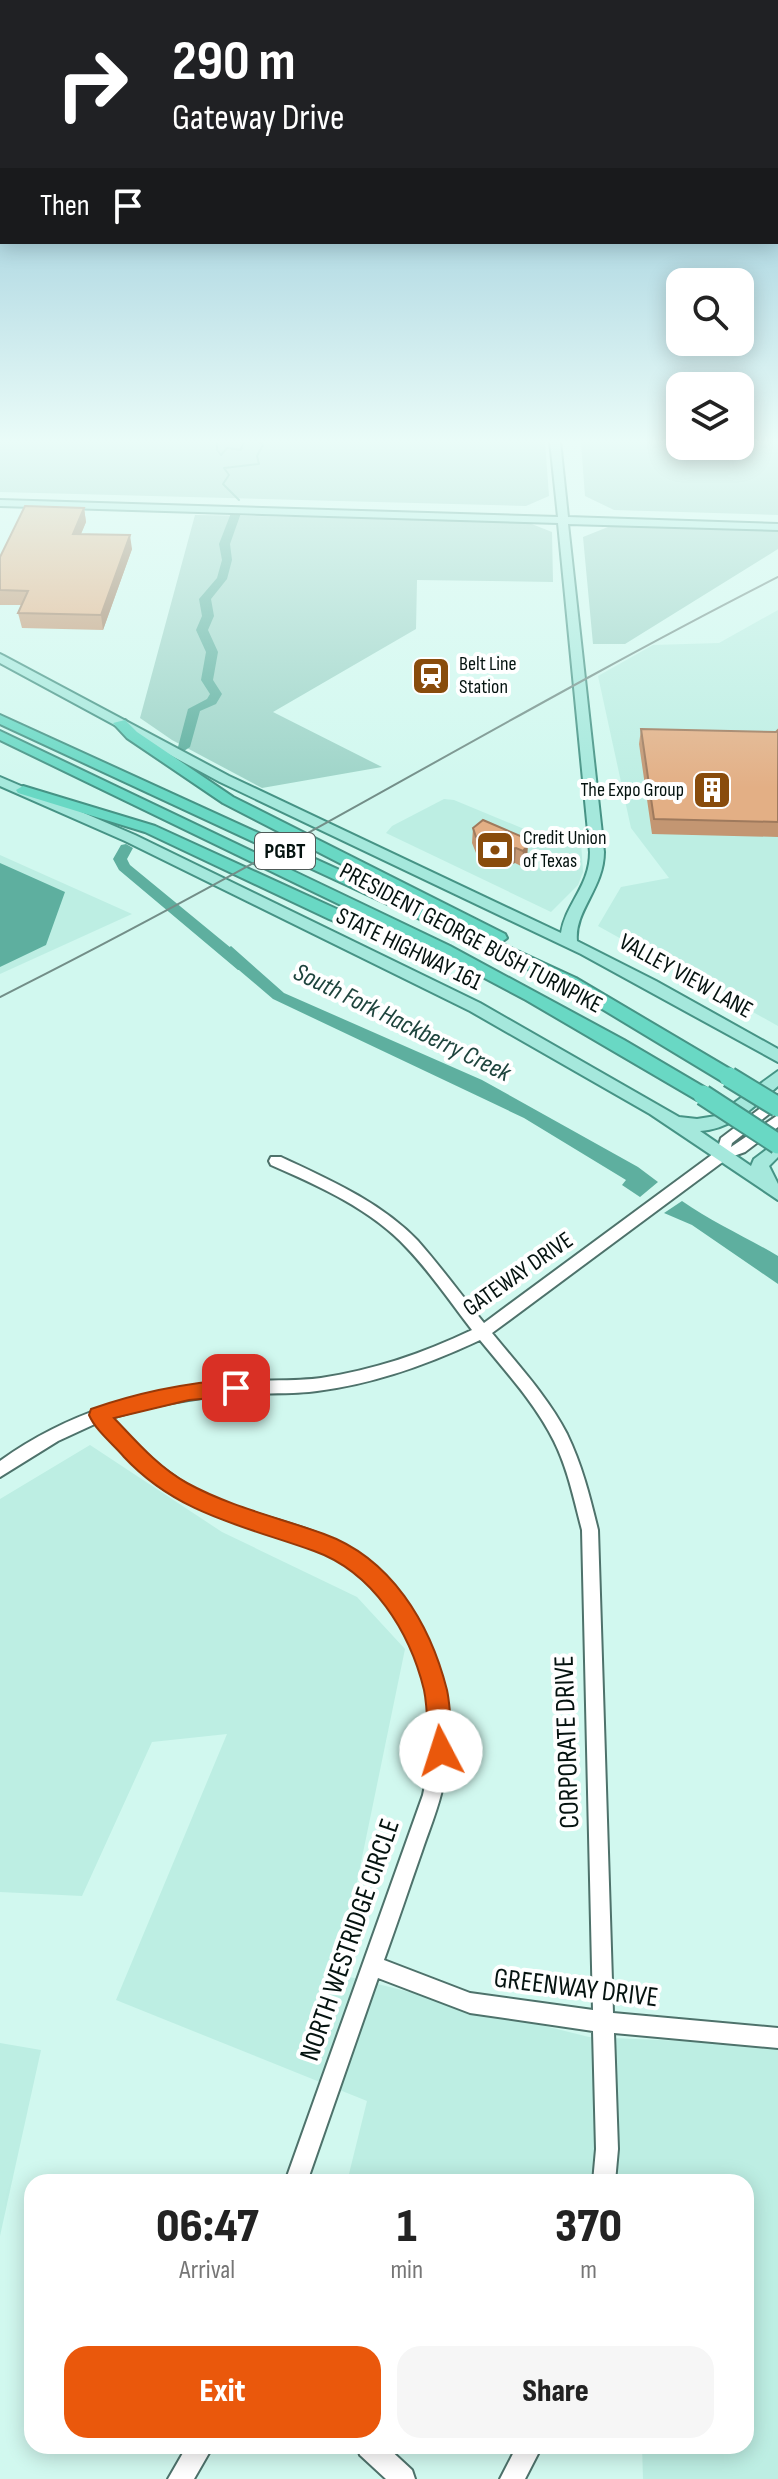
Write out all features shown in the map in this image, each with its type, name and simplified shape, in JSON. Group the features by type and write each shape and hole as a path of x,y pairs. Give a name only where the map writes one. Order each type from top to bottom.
{"highway":[{"name":"PRESIDENT GEORGE BUSH TURNPIKE","path":"0,719 570,982 778,1107"},
{"path":"120,723 132,735 228,800 430,900 532,956 570,982"},
{"name":"PRESIDENT GEORGE BUSH TURNPIKE","path":"0,735 383,916 623,1045 778,1146"},
{"path":"23,790 122,818 171,838 335,915 557,1009"}],"main road":[{"path":"568,557 579,696 598,867 594,886 573,915 567,930 570,940"},
{"path":"0,658 223,779 570,940"},
{"name":"STATE HIGHWAY 161","path":"0,781 130,838 475,1007 656,1110 774,1190"},
{"path":"534,923 555,923 573,915"},
{"name":"VALLEY VIEW LANE","path":"570,940 694,1006 778,1056"},
{"path":"656,1110 693,1126 717,1125 778,1077"},
{"path":"774,1190 760,1171 760,1164 778,1146"}],"street":[{"name":"GATEWAY DRIVE","path":"723,1154 726,1141 778,1099"},
{"name":"GATEWAY DRIVE","path":"0,1470 21,1453 99,1415 134,1402 189,1391 324,1384 364,1377 400,1368 484,1331 723,1154 740,1149 778,1120"},
{"name":"CORPORATE DRIVE","path":"276,1161 335,1188 390,1223 440,1275 541,1405 560,1437 576,1475 590,1530 607,2149 605,2174"},
{"name":"NORTH WESTRIDGE CIRCLE","path":"99,1415 145,1465 177,1489 236,1517 321,1543 346,1555 397,1603 416,1632 436,1692 441,1751 432,1795 299,2174"},
{"name":"GREENWAY DRIVE","path":"373,1966 470,2003 604,2022 778,2038"},
{"path":"180,2479 196,2454"},
{"path":"377,2454 403,2479"},
{"path":"512,2479 526,2454"}],"shaded area":[{"path":"184,557 552,557 553,582 417,580 416,629 273,712 382,767 262,788 172,740 140,718"},
{"path":"585,557 766,557 625,644 593,644"},
{"path":"778,610 778,1026 598,926 621,887 669,878 631,828 598,676 653,645 719,643"},
{"path":"444,799 454,800 553,841 581,842 583,872 578,885 551,912 386,833 392,826"},
{"path":"0,855 132,914 0,974"},
{"path":"0,863 65,892 46,945 0,967"},
{"path":"231,946 284,993 482,1080 638,1167 658,1182 640,1197 622,1185 626,1180 524,1118 273,999 220,954"},
{"path":"682,1201 778,1256 778,1284 692,1225 664,1213"},
{"path":"90,1445 222,1532 357,1597 405,1649 338,1974 589,2037 778,2045 778,2479 643,2479 642,2454 754,2454 754,2174 349,2174 367,2101 116,2000 227,1734 152,1742 82,1896 0,1892 0,1499"},
{"path":"0,2043 41,2050 0,2236"}],"building":[{"path":"0,557 122,557 101,615 18,613 28,591 0,590"},
{"name":"The Expo Group","path":"641,729 778,730 778,822 654,819"},
{"path":"483,820 525,838 528,845 523,851 516,848 506,850 476,837 473,828"}],"waterway":[{"name":"South Fork Hackberry Creek","path":"184,747 194,709 212,701 216,694 207,680 212,652 202,630 208,616 205,599 222,579 227,560 225,557"},
{"name":"South Fork Hackberry Creek","path":"126,848 120,859 124,867 243,966"}],"tram line":[{"path":"0,997 196,895 778,577"}],"place":[{"name":"Belt Line Station","path":"431,676"},
{"name":"The Expo Group","path":"712,790"},
{"name":"Credit Union of Texas","path":"495,850"}],"route":[{"path":"236,1388 189,1391 134,1402 99,1415 145,1465 177,1489 236,1517 321,1543 346,1555 368,1573 397,1603 416,1632 436,1692 441,1751"}]}
